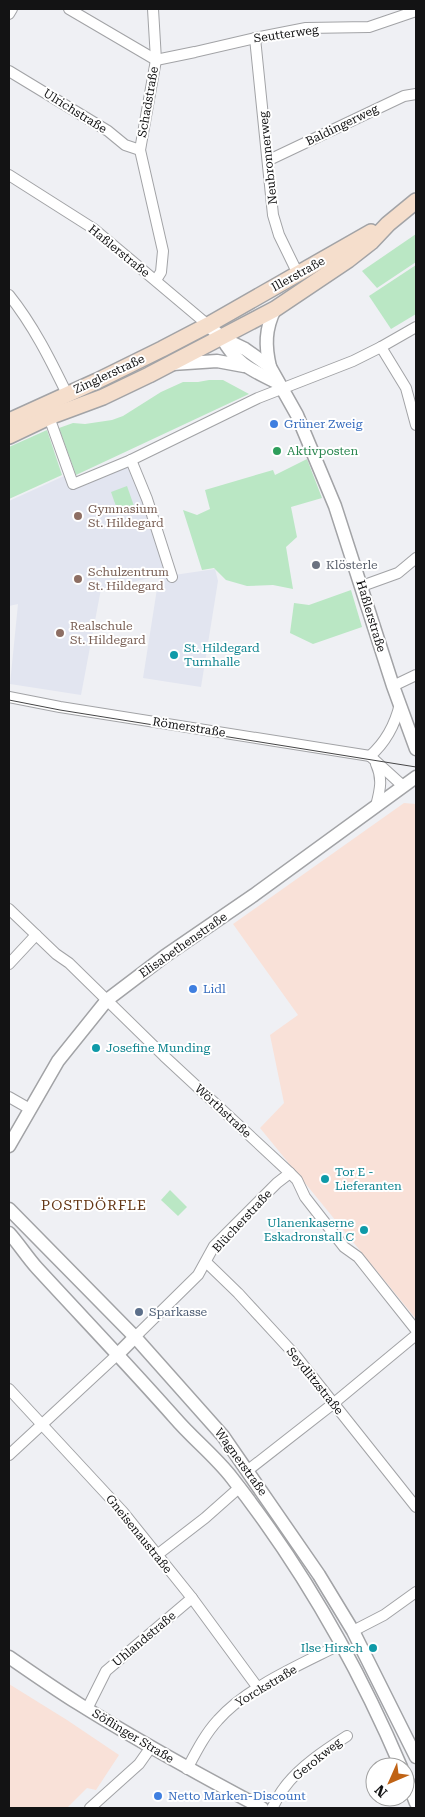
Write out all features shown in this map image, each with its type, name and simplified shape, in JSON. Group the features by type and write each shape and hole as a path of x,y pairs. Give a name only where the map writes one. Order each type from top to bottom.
{"main road":[{"name":"Illerstraße","path":"222,338 275,308 348,260 416,201"},
{"name":"Illerstraße","path":"208,325 388,224"},
{"name":"Zinglerstraße","path":"9,421 97,381 208,325"},
{"name":"Zinglerstraße","path":"9,436 49,417 103,397 222,338"}],"street":[{"path":"9,14 12,9"},
{"path":"69,9 156,60"},
{"name":"Schadstraße","path":"153,9 156,60 140,150 163,251 161,272 156,280"},
{"name":"Seutterweg","path":"156,60 306,28 369,28 416,11"},
{"name":"Neubronnerweg","path":"255,38 269,160 273,216 279,235 298,274"},
{"name":"Ulrichstraße","path":"9,70 108,131 125,145 140,150"},
{"name":"Baldingerweg","path":"269,160 404,96 416,94"},
{"name":"Haßlerstraße","path":"9,175 94,230 208,325 222,338 244,366 280,386"},
{"path":"9,295 38,336 67,394"},
{"path":"270,367 266,350 266,330 275,308"},
{"path":"49,417 73,484 131,460 280,386 352,361 416,327"},
{"name":"Haßlerstraße","path":"222,338 245,349 270,367 311,444 335,506 393,686 415,745"},
{"path":"381,347 406,388 416,425"},
{"path":"170,365 211,361 244,366"},
{"path":"131,460 147,499 172,577"},
{"path":"362,586 398,574 416,558"},
{"path":"393,686 416,675"},
{"name":"Römerstraße","path":"9,697 372,759"},
{"path":"372,759 396,722 400,704"},
{"path":"372,759 403,786"},
{"path":"372,759 380,772 380,788 376,806"},
{"name":"Elisabethenstraße","path":"9,1146 58,1061 107,1000 158,961 254,896 416,777"},
{"name":"Wörthstraße","path":"9,909 56,954 69,963 164,1056 297,1180 305,1197 344,1247 358,1257 416,1330"},
{"path":"9,964 36,935"},
{"path":"9,1097 30,1109"},
{"name":"Blücherstraße","path":"135,1337 193,1281 214,1246 270,1190 290,1173"},
{"name":"Wagnerstraße","path":"9,1209 135,1337 211,1421 302,1549 352,1631 414,1749"},
{"name":"Wagnerstraße","path":"9,1233 36,1267 118,1354 193,1438 224,1467 240,1487 306,1584 342,1644 366,1690 396,1757"},
{"name":"Seydlitzstraße","path":"206,1262 255,1310 296,1356 416,1507"},
{"path":"247,1471 334,1403 416,1335"},
{"path":"9,1455 135,1337"},
{"name":"Gneisenaustraße","path":"9,1389 123,1512 192,1598 258,1688"},
{"path":"157,1554 205,1518 240,1487"},
{"path":"352,1631 384,1615 416,1592"},
{"name":"Uhlandstraße","path":"87,1709 106,1671 192,1598"},
{"name":"Yorckstraße","path":"188,1769 204,1739 217,1721 231,1707 258,1688 342,1644"},
{"name":"Söflinger Straße","path":"9,1657 87,1709 188,1769 262,1808"},
{"name":"Gerokweg","path":"272,1808 284,1788 301,1770 332,1745 347,1736"},
{"path":"90,1808 139,1764 151,1747"}],"shaded area":[{"name":"Schulzentrum St. Hildegard","path":"130,463 174,575 215,569 218,581 201,687 143,678 159,576 101,589 81,695 10,684 18,604 9,606 9,501 64,476 72,488"},
{"path":"404,803 416,804 416,1319 260,1128 284,1103 270,1035 298,1015 233,924"},
{"path":"9,1684 119,1755 96,1790 87,1788 67,1808 9,1808"}],"green space":[{"path":"416,234 416,262 377,288 362,271"},
{"path":"416,265 416,314 391,329 369,296"},
{"path":"223,380 249,394 76,475 59,428 73,423 85,424 112,420 123,416 161,392 183,382"},
{"path":"47,430 62,475 9,499 9,447"},
{"path":"307,459 322,498 291,507 297,537 286,547 293,589 273,585 247,586 226,580 214,568 202,570 183,510 197,515 210,509 205,490 273,470 275,475"},
{"path":"127,486 134,506 118,512 111,492"},
{"path":"351,590 362,627 313,644 290,633 294,603 309,605"},
{"path":"170,1190 187,1207 178,1216 161,1200"}],"tram line":[{"path":"9,700 60,710 416,767"}],"place":[{"name":"Grüner Zweig","path":"274,424"},
{"name":"Aktivposten","path":"277,451"},
{"name":"Gymnasium St. Hildegard","path":"78,516"},
{"name":"Klösterle","path":"316,565"},
{"name":"Schulzentrum St. Hildegard","path":"78,579"},
{"name":"Realschule St. Hildegard","path":"60,633"},
{"name":"St. Hildegard Turnhalle","path":"174,655"},
{"name":"Lidl","path":"193,989"},
{"name":"Josefine Munding","path":"96,1048"},
{"name":"Tor E - Lieferanten","path":"325,1179"},
{"name":"Ulanenkaserne Eskadronstall C","path":"364,1230"},
{"name":"Sparkasse","path":"139,1312"},
{"name":"Ilse Hirsch","path":"373,1648"},
{"name":"Netto Marken-Discount","path":"158,1796"}],"district":[{"name":"POSTDÖRFLE","path":"94,1205"}]}
